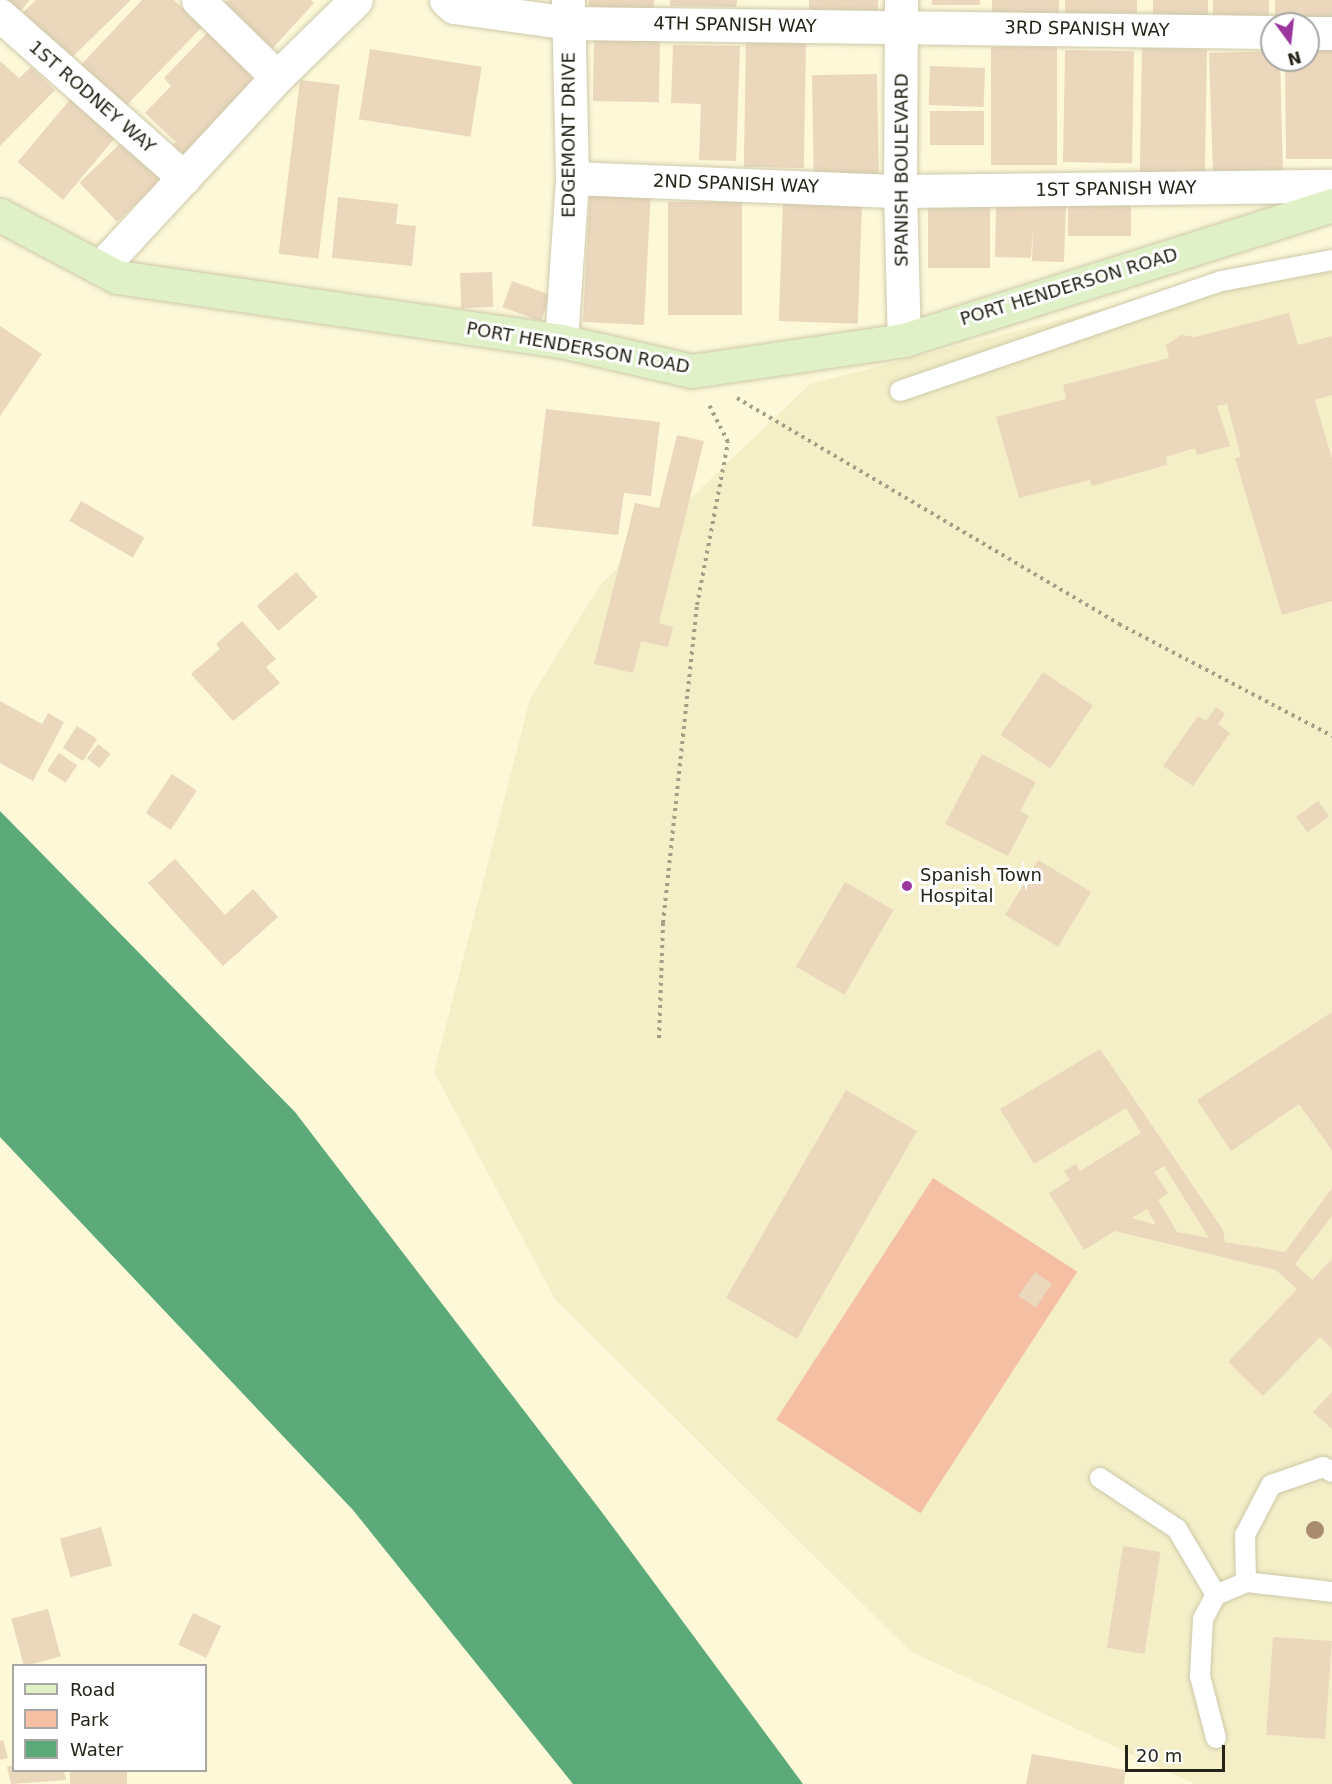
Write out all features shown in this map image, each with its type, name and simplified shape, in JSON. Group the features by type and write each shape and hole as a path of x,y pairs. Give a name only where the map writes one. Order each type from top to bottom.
{"street":[{"path":"198,0 277,77"},
{"path":"100,268 277,77 356,0"},
{"name":"4TH SPANISH WAY","path":"446,0 454,7 568,12 902,13"},
{"name":"EDGEMONT DRIVE","path":"561,341 572,178 568,12"},
{"name":"3RD SPANISH WAY","path":"902,13 1260,31"},
{"name":"SPANISH BOULEVARD","path":"902,13 900,191 904,340"},
{"name":"1ST RODNEY WAY","path":"0,15 184,178"},
{"name":"2ND SPANISH WAY","path":"572,178 900,191"},
{"name":"1ST SPANISH WAY","path":"900,191 1332,186"},
{"name":"PORT HENDERSON ROAD","path":"0,215 117,277 561,341 692,371 904,340 1332,205"}],"lane":[{"path":"900,391 1222,280 1332,260"},
{"path":"1246,1582 1245,1535 1271,1485 1323,1467 1332,1472"},
{"path":"1100,1478 1177,1529 1216,1594"},
{"path":"1216,1738 1200,1676 1203,1619 1216,1594 1246,1582 1332,1592"}],"path":[{"path":"692,371 1119,624 1332,736"},
{"path":"659,1038 663,923 697,605 728,442 692,371"}],"shaded area":[{"name":"Spanish Town Hospital","path":"1332,250 1332,1784 1195,1784 910,1651 555,1299 434,1072 530,699 600,585 810,384"}],"green space":[{"path":"933,1178 1077,1272 920,1513 776,1420"}],"water":[{"path":"0,811 295,1112 604,1515 803,1784 573,1784 353,1510 0,1137"}],"building":[{"path":"0,0 30,0 15,17"},
{"path":"36,0 131,0 64,65 18,17"},
{"path":"142,0 174,0 202,27 121,111 77,69"},
{"path":"228,0 311,0 314,3 272,49 224,4"},
{"path":"589,0 654,0 654,12 589,12"},
{"path":"670,0 737,0 736,7 670,6"},
{"path":"809,0 878,0 878,11 809,11"},
{"path":"932,0 980,0 980,5 932,5"},
{"path":"992,0 1059,0 1059,13 992,13"},
{"path":"1065,0 1137,0 1137,13 1065,13"},
{"path":"1153,0 1208,0 1208,21 1153,21"},
{"path":"1213,0 1269,0 1269,12 1260,12 1260,23 1213,23"},
{"path":"1275,0 1332,0 1332,20 1320,20 1320,12 1275,12"},
{"path":"213,27 262,74 190,176 166,153 176,142 145,113 171,86 164,78"},
{"path":"594,39 660,40 659,102 593,101"},
{"path":"746,41 806,42 804,168 744,167"},
{"path":"673,45 740,46 736,161 699,160 701,104 671,103"},
{"path":"991,47 1057,47 1057,165 991,165"},
{"path":"1142,48 1207,49 1205,173 1140,172"},
{"path":"370,49 482,67 471,137 359,119"},
{"path":"1320,49 1332,49 1332,159 1286,159 1285,72 1320,72"},
{"path":"1065,50 1134,51 1132,163 1063,162"},
{"path":"1260,51 1260,72 1280,72 1283,172 1213,174 1209,53"},
{"path":"0,61 19,78 31,67 55,90 0,146"},
{"path":"930,66 985,68 984,107 929,105"},
{"path":"877,74 879,175 814,176 812,75"},
{"path":"300,80 340,85 318,259 279,254"},
{"path":"73,96 118,134 63,200 18,162"},
{"path":"930,111 984,111 984,145 930,145"},
{"path":"127,137 165,176 117,222 80,183"},
{"path":"590,188 651,191 644,325 583,322"},
{"path":"1068,194 1131,194 1131,236 1068,236"},
{"path":"338,197 398,204 396,224 416,226 412,266 332,258"},
{"path":"668,202 742,202 742,315 668,315"},
{"path":"783,202 862,205 858,324 779,321"},
{"path":"928,202 990,202 990,268 928,268"},
{"path":"1066,205 1064,262 1032,261 1033,225 1031,258 995,257 996,206"},
{"path":"492,272 493,307 461,308 460,273"},
{"path":"512,281 551,295 541,321 502,307"},
{"path":"1289,313 1298,345 1332,336 1332,395 1315,400 1332,459 1332,601 1282,615 1235,458 1241,457 1227,404 1217,406 1230,446 1197,455 1195,448 1166,457 1167,465 1092,486 1090,480 1019,498 996,417 1066,399 1063,385 1169,358 1166,345 1181,335 1195,337"},
{"path":"0,326 42,354 0,416"},
{"path":"546,409 660,422 651,496 624,493 618,535 532,526"},
{"path":"677,435 704,441 659,623 673,627 668,647 641,641 633,673 594,664 635,503 659,508"},
{"path":"81,501 144,538 133,557 70,521"},
{"path":"296,572 318,597 278,631 257,606"},
{"path":"242,621 276,659 266,667 280,683 233,721 191,674 220,649 216,644"},
{"path":"1043,672 1093,706 1050,769 1001,735"},
{"path":"0,701 42,724 48,713 64,722 33,781 0,763"},
{"path":"1216,707 1225,714 1218,724 1230,733 1193,786 1163,766 1198,716 1206,721"},
{"path":"77,726 97,739 83,761 63,748"},
{"path":"98,744 111,754 100,768 87,758"},
{"path":"59,753 77,765 65,783 47,770"},
{"path":"982,754 1036,782 1020,811 1029,816 1008,856 945,824"},
{"path":"172,774 197,791 171,830 146,813"},
{"path":"1318,801 1329,816 1307,832 1296,817"},
{"path":"175,859 225,915 253,889 278,917 223,966 148,883"},
{"path":"1038,860 1091,892 1058,947 1005,915"},
{"path":"845,882 893,910 844,995 796,967"},
{"path":"1332,1012 1332,1150 1299,1104 1231,1151 1197,1100"},
{"path":"1100,1049 1223,1230 1225,1242 1285,1252 1332,1188 1332,1216 1295,1264 1312,1280 1332,1259 1332,1349 1320,1337 1263,1396 1228,1362 1297,1289 1276,1270 1115,1231 1084,1250 1049,1193 1070,1180 1064,1171 1076,1164 1080,1171 1141,1133 1126,1108 1034,1164 1000,1109","holes":["1164,1166 1209,1238 1177,1232 1158,1200 1168,1193 1154,1172","1147,1209 1156,1225 1132,1218"]},
{"path":"846,1090 917,1131 797,1339 726,1298"},
{"path":"1035,1272 1052,1284 1036,1308 1018,1296"},
{"path":"1332,1392 1332,1429 1313,1412"},
{"path":"101,1527 112,1565 71,1577 60,1539"},
{"path":"1123,1546 1161,1552 1144,1654 1107,1648"},
{"path":"48,1609 61,1656 23,1664 11,1619"},
{"path":"193,1613 221,1626 206,1658 178,1645"},
{"path":"1273,1637 1332,1641 1325,1739 1266,1735"},
{"path":"3,1740 8,1758 0,1760 0,1741"},
{"path":"1032,1754 1126,1770 1124,1784 1026,1784"},
{"path":"12,1766 12,1772 64,1772 66,1780 11,1784 7,1767"},
{"path":"70,1772 127,1772 127,1784 70,1784"}],"place":[{"name":"Spanish Town Hospital","path":"907,886"}]}
